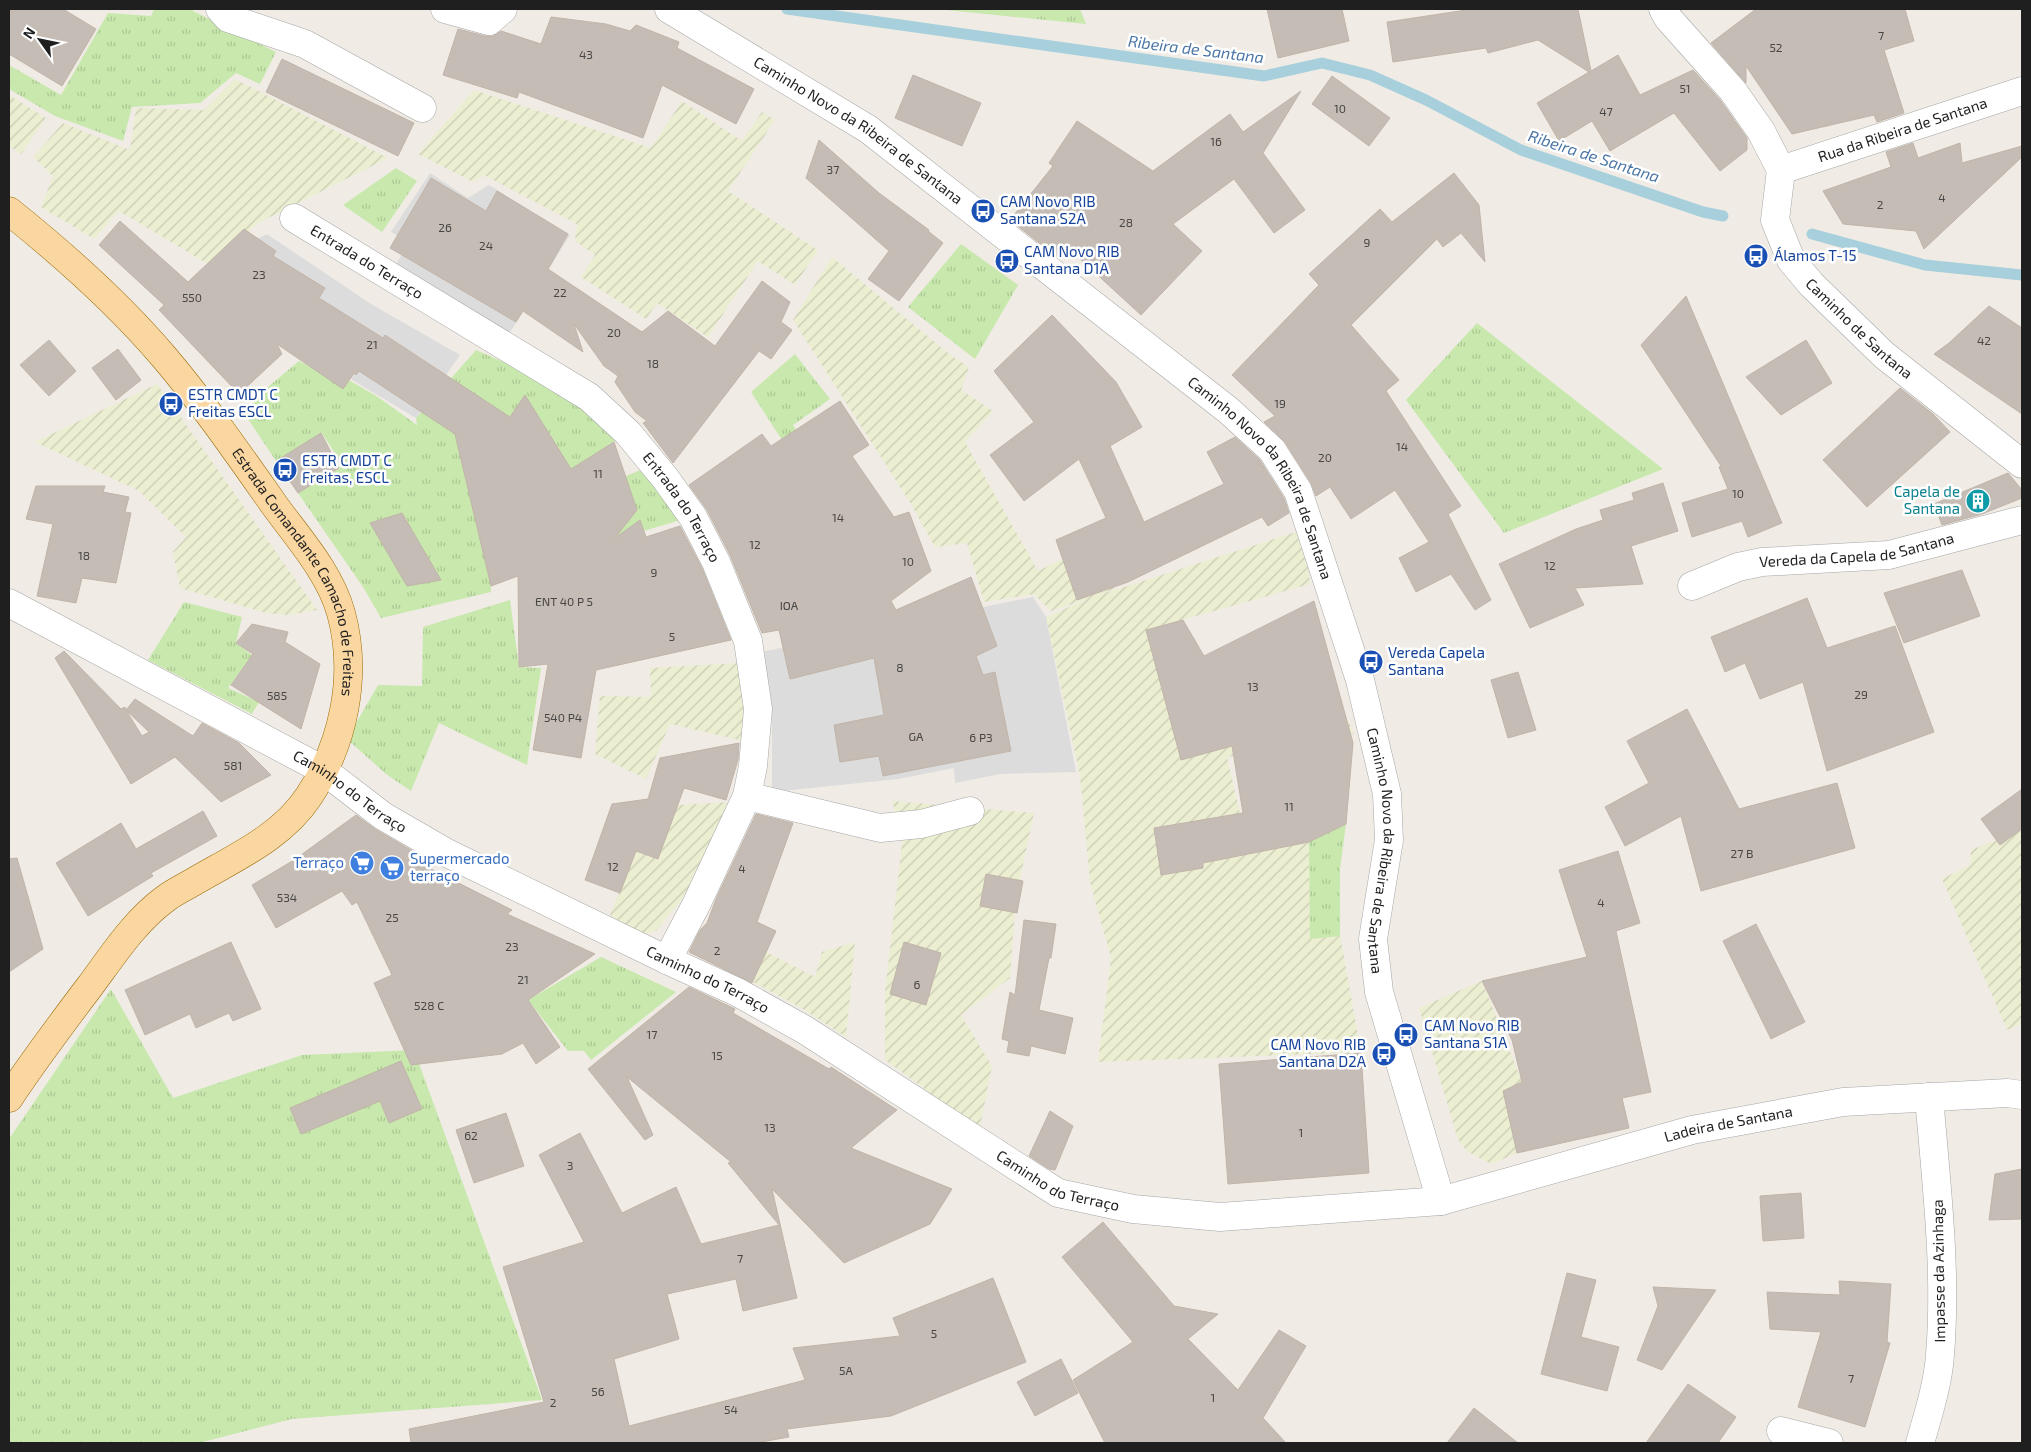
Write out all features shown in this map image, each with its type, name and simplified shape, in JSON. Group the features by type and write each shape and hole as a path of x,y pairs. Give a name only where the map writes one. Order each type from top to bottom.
{"main road":[{"name":"Estrada Comandante Camacho de Freitas","path":"9,211 50,244 119,308 164,357 224,434 323,572 341,610 347,649 345,709 337,744 309,796 288,820 264,842 167,897 146,915 106,963 35,1058 9,1098"}],"street":[{"path":"220,9 228,18 305,44 422,108"},
{"path":"445,9 489,20 503,9"},
{"name":"Caminho Novo da Ribeira de Santana","path":"669,9 868,128 1228,410 1272,450 1298,491 1360,680 1385,785 1389,840 1373,939 1379,992 1441,1201"},
{"path":"1663,9 1668,18 1733,91 1761,131 1781,170"},
{"name":"Rua da Ribeira de Santana","path":"1781,170 2022,91"},
{"name":"Caminho de Santana","path":"1781,170 1775,220 1791,260 1811,284 1884,355 2022,464"},
{"name":"Entrada do Terraço","path":"294,218 589,397 628,433 665,478 693,517 716,562 748,640 758,709 753,766 747,796 696,905 667,960"},
{"name":"Vereda da Capela de Santana","path":"1692,586 1738,567 1762,562 1888,555 2022,520"},
{"name":"Caminho do Terraço","path":"9,603 323,770 384,816 447,853 737,992 805,1030 1058,1193 1133,1209 1220,1217 1441,1201"},
{"path":"747,796 880,828 921,824 970,812"},
{"name":"Ladeira de Santana","path":"1441,1201 1692,1130 1842,1102 2007,1093 2022,1095"},
{"name":"Impasse da Azinhaga","path":"1920,1443 1930,1410 1940,1356 1942,1280 1929,1097"},
{"path":"1781,1431 1829,1443"}],"shaded area":[{"path":"430,173 468,198 489,185 570,235 507,337 394,267 409,243 391,232"},
{"path":"267,234 371,304 460,355 416,418 332,368 363,317 324,374 287,349 206,265"},
{"path":"1033,597 1046,617 1076,772 1000,774 955,783 954,768 898,779 772,792 772,706 761,652"}],"green space":[{"path":"154,9 193,9 193,11 276,52 260,84 236,73 200,103 132,107 123,141 55,116 9,89 9,65 61,95 108,13 151,16"},
{"path":"936,9 1080,9 1086,24"},
{"path":"235,79 388,158 260,222 208,264 119,211 94,239 41,207 53,176 33,157 63,123 130,150 136,108 204,110"},
{"path":"474,90 651,148 682,101 742,141 762,112 775,120 728,191 818,250 795,285 758,261 708,337 657,303 646,319 581,277 595,255 575,241 577,224 484,175 473,182 418,154"},
{"path":"9,95 46,118 21,154 9,146"},
{"path":"396,168 417,181 382,232 343,205"},
{"path":"961,244 1018,285 975,359 908,307"},
{"path":"832,257 949,354 969,367 961,390 993,411 965,442 1038,571 1106,538 1114,589 1099,595 1296,532 1308,568 1310,584 1146,630 1182,759 1345,714 1354,734 1227,757 1249,853 1309,842 1310,939 1340,935 1361,1052 1098,1062 1111,958 1090,882 1080,776 1046,617 1090,598 1051,611 1034,594 984,602 967,543 935,547 911,504 793,320"},
{"path":"1477,323 1663,469 1504,533 1406,400"},
{"path":"476,350 508,364 575,402 617,440 571,469 525,396 497,437 461,458 491,592 381,618 363,587 298,493 343,466 322,433 276,461 244,413 269,386 299,361 324,374 333,371 378,397 417,425 416,418"},
{"path":"795,354 830,399 793,425 848,513 818,496 751,392"},
{"path":"157,384 317,610 288,615 266,613 180,588 173,552 186,537 139,491 35,442"},
{"path":"648,467 684,519 603,543 584,493"},
{"path":"510,600 519,667 541,668 527,765 439,723 411,791 386,774 347,739 378,685 422,686 423,627"},
{"path":"184,602 242,617 236,643 252,655 228,688 259,702 252,714 148,660"},
{"path":"740,663 747,704 744,741 670,724 646,779 595,754 600,696 651,697 650,668"},
{"path":"892,801 1034,813 1016,898 1010,978 961,1015 992,1066 977,1141 923,1087 885,1060 885,991 903,836"},
{"path":"730,802 697,873 681,900 656,931 645,934 639,933 610,915 636,851 678,805"},
{"path":"1346,824 1340,869 1340,936 1310,939 1309,842"},
{"path":"2022,830 2022,1024 2007,1030 1942,879 1970,865 1971,850"},
{"path":"855,942 846,1037 800,1007 753,982 766,952 815,977 822,952"},
{"path":"601,957 676,992 591,1060 584,1051 568,1051 528,1000"},
{"path":"1482,981 1522,1082 1503,1091 1517,1153 1491,1164 1467,1151 1458,1140 1419,1008"},
{"path":"111,989 173,1098 302,1055 414,1050 542,1400 292,1419 199,1443 9,1443 9,1139"}],"building":[{"path":"9,9 63,9 96,29 62,86 9,54"},
{"path":"1267,9 1342,9 1349,41 1278,58"},
{"path":"1473,9 1578,9 1591,71 1618,55 1640,95 1693,70 1721,101 1747,138 1747,150 1720,171 1674,113 1610,151 1592,121 1559,141 1537,103 1589,72 1538,40 1488,53 1486,48 1393,62 1387,22"},
{"path":"1756,9 1905,9 1914,41 1884,50 1904,113 1877,122 1874,115 1792,134 1746,66 1746,83 1711,43"},
{"path":"551,17 606,24 630,31 636,25 679,42 677,48 754,89 736,124 662,85 643,138 519,92 517,98 443,75 458,29 485,36 493,36 501,31 541,44"},
{"path":"282,59 414,123 398,156 266,92"},
{"path":"913,75 981,103 962,146 895,118"},
{"path":"1332,76 1390,118 1369,146 1312,104"},
{"path":"1301,91 1263,153 1305,210 1274,233 1234,179 1173,224 1202,251 1141,315 1066,246 1057,257 1010,220 1053,166 1049,163 1077,121 1153,171 1230,114 1243,132"},
{"path":"819,140 879,193 929,230 943,243 899,301 868,279 889,251 806,178"},
{"path":"1913,143 1918,158 1960,143 1962,163 2022,146 2022,157 1924,249 1916,231 1843,224 1823,191 1891,167 1886,152"},
{"path":"1454,173 1479,205 1485,262 1461,233 1443,247 1437,239 1351,325 1399,380 1386,391 1461,506 1448,514 1491,600 1475,610 1451,574 1416,592 1399,558 1429,542 1395,490 1351,519 1330,487 1316,496 1311,483 1285,442 1264,422 1275,416 1232,375 1319,285 1309,274 1380,209 1392,222"},
{"path":"431,178 486,211 497,191 568,234 548,269 642,332 668,311 715,346 762,281 790,302 781,322 792,330 771,359 759,351 673,463 643,423 647,421 635,412 615,382 618,376 604,366 574,324 583,352 523,311 516,322 390,248"},
{"path":"120,221 188,282 244,229 276,251 273,256 325,288 319,298 383,338 385,335 510,417 525,395 571,469 614,442 637,510 615,538 640,520 646,537 680,526 702,568 731,640 596,670 581,758 533,750 548,664 519,667 518,576 491,586 455,434 359,371 356,375 354,373 343,389 277,344 282,354 239,394 159,310 164,305 99,245"},
{"path":"1686,296 1782,523 1748,537 1742,521 1692,537 1682,503 1728,489 1719,467 1721,466 1641,345"},
{"path":"1989,306 2022,328 2022,414 1934,354 1949,343"},
{"path":"1052,315 1116,382 1142,427 1110,446 1144,522 1224,484 1207,452 1235,437 1260,460 1284,498 1289,513 1268,526 1262,517 1128,582 1077,600 1056,540 1106,518 1079,459 1024,501 990,455 1034,422 994,371"},
{"path":"49,340 76,371 49,396 20,365"},
{"path":"1806,340 1832,383 1781,415 1746,377"},
{"path":"118,349 141,380 116,400 92,368"},
{"path":"1900,388 1933,414 1950,432 1867,507 1823,460"},
{"path":"840,401 869,445 852,456 894,517 909,512 931,571 891,601 896,610 971,577 997,646 976,656 983,675 995,672 1011,751 883,776 879,756 840,762 834,725 884,715 874,658 790,679 779,630 762,633 730,555 707,510 689,485 762,434 771,446"},
{"path":"321,433 339,468 298,493 276,461"},
{"name":"Capela de Santana","path":"2008,473 2022,490 2022,498 1982,514 1942,525 1934,504"},
{"path":"1663,483 1678,531 1631,546 1643,584 1575,588 1584,605 1530,628 1499,564 1576,529 1603,520 1600,510 1634,500 1632,493"},
{"path":"36,486 105,486 103,492 129,497 125,512 131,513 116,583 82,578 76,603 37,596 53,524 26,519"},
{"path":"402,513 441,580 407,586 370,523"},
{"path":"1962,570 1980,616 1904,643 1884,593"},
{"path":"1807,598 1827,648 1895,626 1934,732 1827,771 1803,682 1760,699 1745,663 1725,672 1711,637"},
{"path":"1314,601 1353,743 1346,824 1309,842 1203,863 1203,868 1161,875 1154,828 1243,813 1232,746 1181,760 1146,630 1183,620 1204,656"},
{"path":"252,624 288,632 285,642 320,664 301,729 231,685 253,654 236,643"},
{"path":"64,651 121,709 125,707 126,710 135,699 193,736 202,723 239,743 271,775 221,802 175,757 131,784 55,658","holes":["126,710 149,732 142,736"]},
{"path":"1518,672 1536,730 1508,738 1491,680"},
{"path":"1687,709 1739,809 1837,783 1855,848 1701,891 1681,816 1625,846 1605,807 1649,783 1627,741"},
{"path":"739,743 738,760 726,800 684,788 658,859 636,851 620,893 585,880 612,804 648,799 660,758"},
{"path":"2022,789 2022,829 2000,845 1981,819"},
{"path":"203,811 217,836 151,873 153,876 88,916 56,863 121,823 136,849"},
{"path":"756,814 793,823 757,922 776,931 752,983 689,952 700,930 707,923 716,899"},
{"path":"356,815 375,829 428,860 421,864 512,910 507,914 595,954 528,1000 560,1047 536,1064 523,1043 502,1054 411,1065 374,983 392,975 357,902 352,905 342,891 276,928 252,885 294,860"},
{"path":"1618,851 1640,923 1616,931 1651,1092 1622,1098 1629,1128 1517,1153 1503,1091 1522,1082 1512,1040 1482,981 1587,957 1559,870"},
{"path":"17,858 43,949 9,972 9,859"},
{"path":"986,874 1023,881 1017,913 980,906"},
{"path":"1024,920 1056,924 1051,958 1049,958 1039,1010 1073,1018 1065,1054 1031,1046 1029,1056 1007,1052 1009,1041 1002,1039 1010,992 1015,995"},
{"path":"1756,924 1805,1022 1771,1039 1723,941"},
{"path":"231,942 261,1009 233,1021 229,1013 196,1028 190,1014 145,1035 125,990"},
{"path":"904,942 941,953 926,1005 890,994"},
{"path":"689,987 735,1009 733,1013 829,1069 831,1067 897,1110 851,1148 952,1189 930,1224 844,1263 772,1189 797,1298 743,1311 736,1279 667,1294 679,1339 614,1359 629,1426 805,1380 793,1348 900,1336 893,1318 993,1278 1026,1362 891,1416 787,1429 789,1437 756,1443 411,1443 409,1429 544,1402 503,1267 584,1242 539,1155 580,1133 622,1213 676,1187 701,1244 779,1225 728,1163 731,1162 627,1077 653,1135 645,1140 588,1069"},
{"path":"1361,1053 1369,1173 1228,1184 1219,1064"},
{"path":"401,1061 422,1109 389,1123 380,1101 301,1134 290,1108"},
{"path":"1050,1111 1073,1126 1055,1170 1049,1169 1029,1156"},
{"path":"506,1113 524,1166 474,1183 456,1130"},
{"path":"2022,1169 2022,1219 1989,1220 1995,1174"},
{"path":"1801,1193 1804,1238 1763,1241 1760,1196"},
{"path":"1103,1222 1174,1306 1218,1314 1188,1339 1238,1390 1279,1330 1306,1346 1263,1418 1286,1443 1105,1443 1073,1380 1133,1342 1062,1257"},
{"path":"1567,1273 1596,1280 1581,1337 1619,1347 1607,1391 1541,1374"},
{"path":"1839,1281 1891,1284 1887,1342 1890,1343 1865,1427 1798,1407 1821,1332 1770,1329 1767,1292 1840,1295"},
{"path":"1653,1287 1716,1290 1662,1370 1637,1360 1658,1306"},
{"path":"1061,1359 1078,1393 1035,1416 1017,1382"},
{"path":"1688,1384 1736,1417 1718,1443 1646,1443"},
{"path":"1474,1408 1518,1443 1447,1443"}],"waterway":[{"name":"Ribeira de Santana","path":"787,9 1264,76 1322,63 1370,75 1426,100 1521,150 1703,212 1723,216"},
{"name":"Ribeira de Santana","path":"1812,234 1925,265 2022,275"}],"place":[{"name":"CAM Novo RIB Santana S2A","path":"983,211"},
{"name":"Álamos T-15","path":"1756,256"},
{"name":"CAM Novo RIB Santana D1A","path":"1007,261"},
{"name":"ESTR CMDT C Freitas ESCL","path":"171,404"},
{"name":"ESTR CMDT C Freitas, ESCL","path":"285,470"},
{"name":"Capela de Santana","path":"1978,501"},
{"name":"Vereda Capela Santana","path":"1371,662"},
{"name":"Terraço","path":"362,863"},
{"name":"Supermercado terraço","path":"392,868"},
{"name":"CAM Novo RIB Santana S1A","path":"1406,1035"},
{"name":"CAM Novo RIB Santana D2A","path":"1384,1054"}]}
